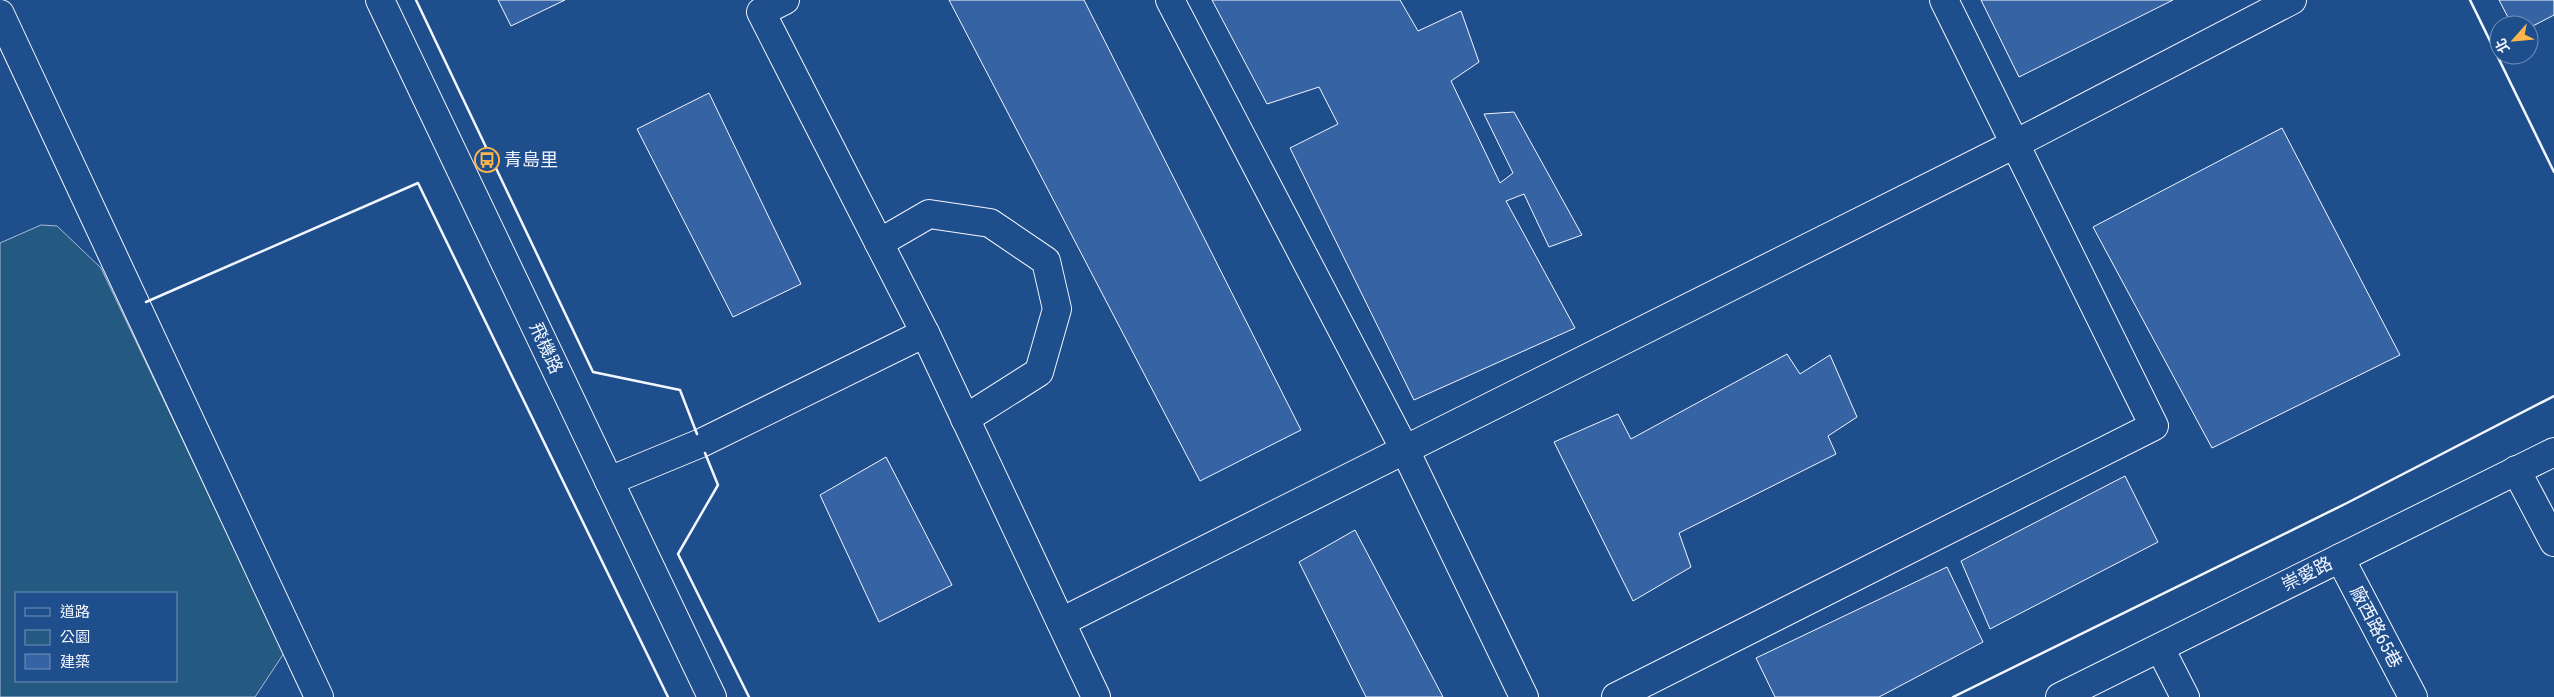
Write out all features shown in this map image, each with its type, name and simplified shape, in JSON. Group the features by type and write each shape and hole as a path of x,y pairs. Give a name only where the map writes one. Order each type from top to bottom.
{"street":[{"name":"飛機路","path":"380,0 712,697"},
{"path":"785,0 759,6 925,333 1096,697"},
{"path":"1170,0 1405,450 1524,697"},
{"path":"1616,697 2154,426 1944,0"},
{"path":"1061,622 2016,144 2292,0"},
{"path":"0,14 319,697"},
{"path":"879,243 929,214 990,223 1046,261 1058,309 1039,372 965,419"},
{"path":"609,481 701,443 925,333"},
{"name":"崇愛路","path":"2060,697 2554,452"},
{"path":"2516,470 2554,542"},
{"name":"廠西路65巷","path":"2340,558 2413,697"},
{"path":"2160,648 2185,697"}],"green space":[{"path":"41,225 57,226 101,268 284,653 255,697 0,697 0,243"}],"building":[{"path":"498,0 565,0 511,26"},
{"path":"949,0 1084,0 1301,430 1200,481"},
{"path":"1212,0 1400,0 1418,31 1461,11 1479,62 1451,81 1500,183 1513,173 1484,114 1514,112 1582,235 1549,247 1524,194 1506,201 1575,328 1414,400 1290,148 1338,124 1319,87 1267,104"},
{"path":"1981,0 2173,0 2019,77"},
{"path":"2499,0 2554,0 2554,15 2539,23 2539,15 2507,15"},
{"path":"709,93 801,284 733,317 637,129"},
{"path":"2282,128 2400,355 2212,448 2093,227"},
{"path":"1787,354 1800,374 1830,355 1857,417 1828,436 1836,454 1679,533 1691,567 1633,601 1554,442 1618,414 1631,439"},
{"path":"886,457 952,585 879,622 820,495"},
{"path":"2125,476 2158,542 1990,629 1961,561"},
{"path":"1355,530 1443,697 1366,697 1299,562"},
{"path":"1947,567 1983,642 1879,697 1775,697 1756,658"}],"wall":[{"path":"416,0 593,372 680,390 697,434"},
{"path":"2470,0 2554,172"},
{"path":"146,302 418,183 668,697"},
{"path":"1953,697 2347,503 2554,396"},
{"path":"705,453 718,485 678,554 749,697"}],"place":[{"name":"青島里","path":"487,160"}]}
